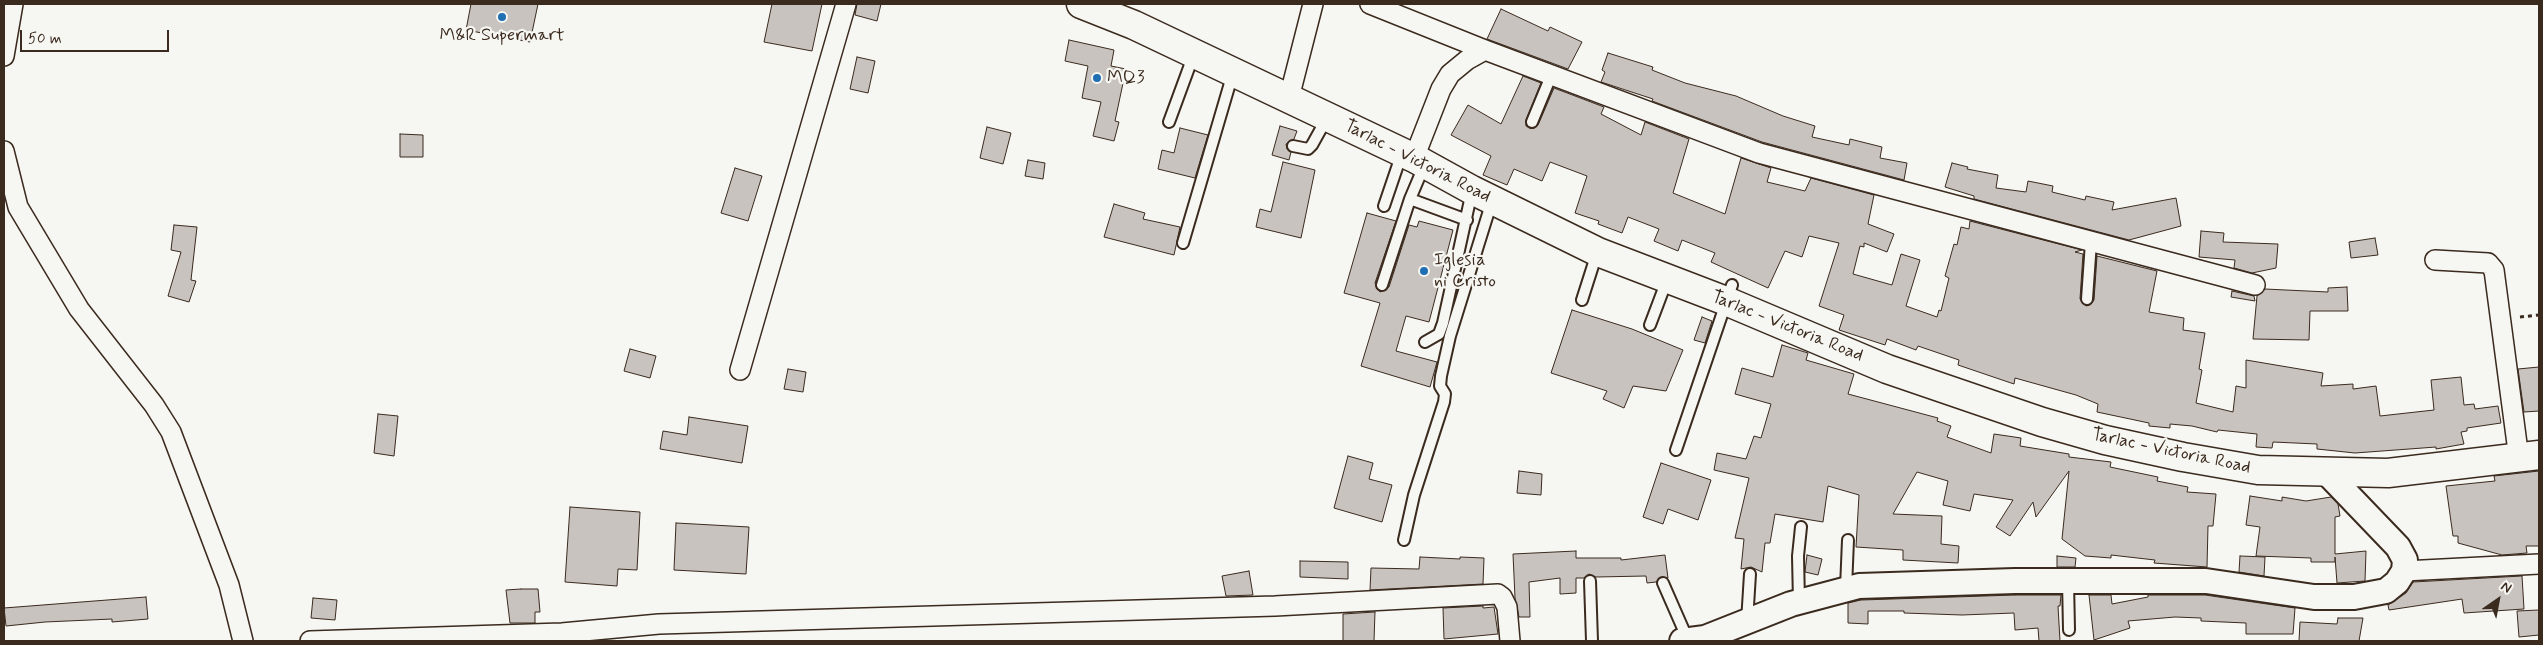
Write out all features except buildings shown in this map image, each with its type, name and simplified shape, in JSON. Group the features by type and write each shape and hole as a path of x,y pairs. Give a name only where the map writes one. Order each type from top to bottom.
{"main road":[{"name":"Tarlac - Victoria Road","path":"1081,4 1134,25 1414,158 1482,195 1598,252 1668,279 1729,293 1888,368 2051,424 2105,440 2183,457 2258,470 2388,473 2529,457"}],"street":[{"path":"4,56 12,4"},
{"path":"740,370 846,4"},
{"path":"1288,98 1313,4"},
{"path":"1370,4 1551,76 1759,153 2255,285"},
{"path":"1414,158 1441,89 1450,74 1467,60 1485,50"},
{"path":"4,150 18,207 79,309 154,404 171,432 229,585 243,641"},
{"path":"2435,260 2488,264 2494,270 2529,457"},
{"path":"1685,641 1715,638 1746,623 1799,602 1846,588 2068,581 2206,581 2314,597 2354,597 2386,591 2397,582 2404,571 2405,560 2398,547 2327,473"},
{"path":"2404,571 2539,564"},
{"path":"310,641 562,632 668,624 1276,606 1498,594 1502,597 1507,607 1510,641"}],"lane":[{"path":"1169,122 1194,53"},
{"path":"1183,243 1233,72"},
{"path":"1532,122 1551,76"},
{"path":"1293,146 1308,149 1312,146 1328,117"},
{"path":"1382,285 1410,199 1414,158"},
{"path":"1384,206 1414,158"},
{"path":"1425,342 1439,334 1467,220 1482,195"},
{"path":"1404,540 1414,495 1444,402 1445,394 1440,386 1441,376 1482,195"},
{"path":"1410,199 1467,220"},
{"path":"2087,299 2091,242"},
{"path":"1582,300 1598,252"},
{"path":"1650,325 1668,279"},
{"path":"1676,450 1729,293"},
{"path":"1799,602 1798,556 1801,526"},
{"path":"1846,588 1848,540"},
{"path":"1746,623 1750,574"},
{"path":"1590,581 1592,641"},
{"path":"2068,581 2069,630"},
{"path":"1663,583 1685,641"}],"place":[{"name":"M&R Supermart","path":"502,17"},
{"name":"MQ3","path":"1097,78"},
{"name":"Iglesia ni Cristo","path":"1424,271"}]}
